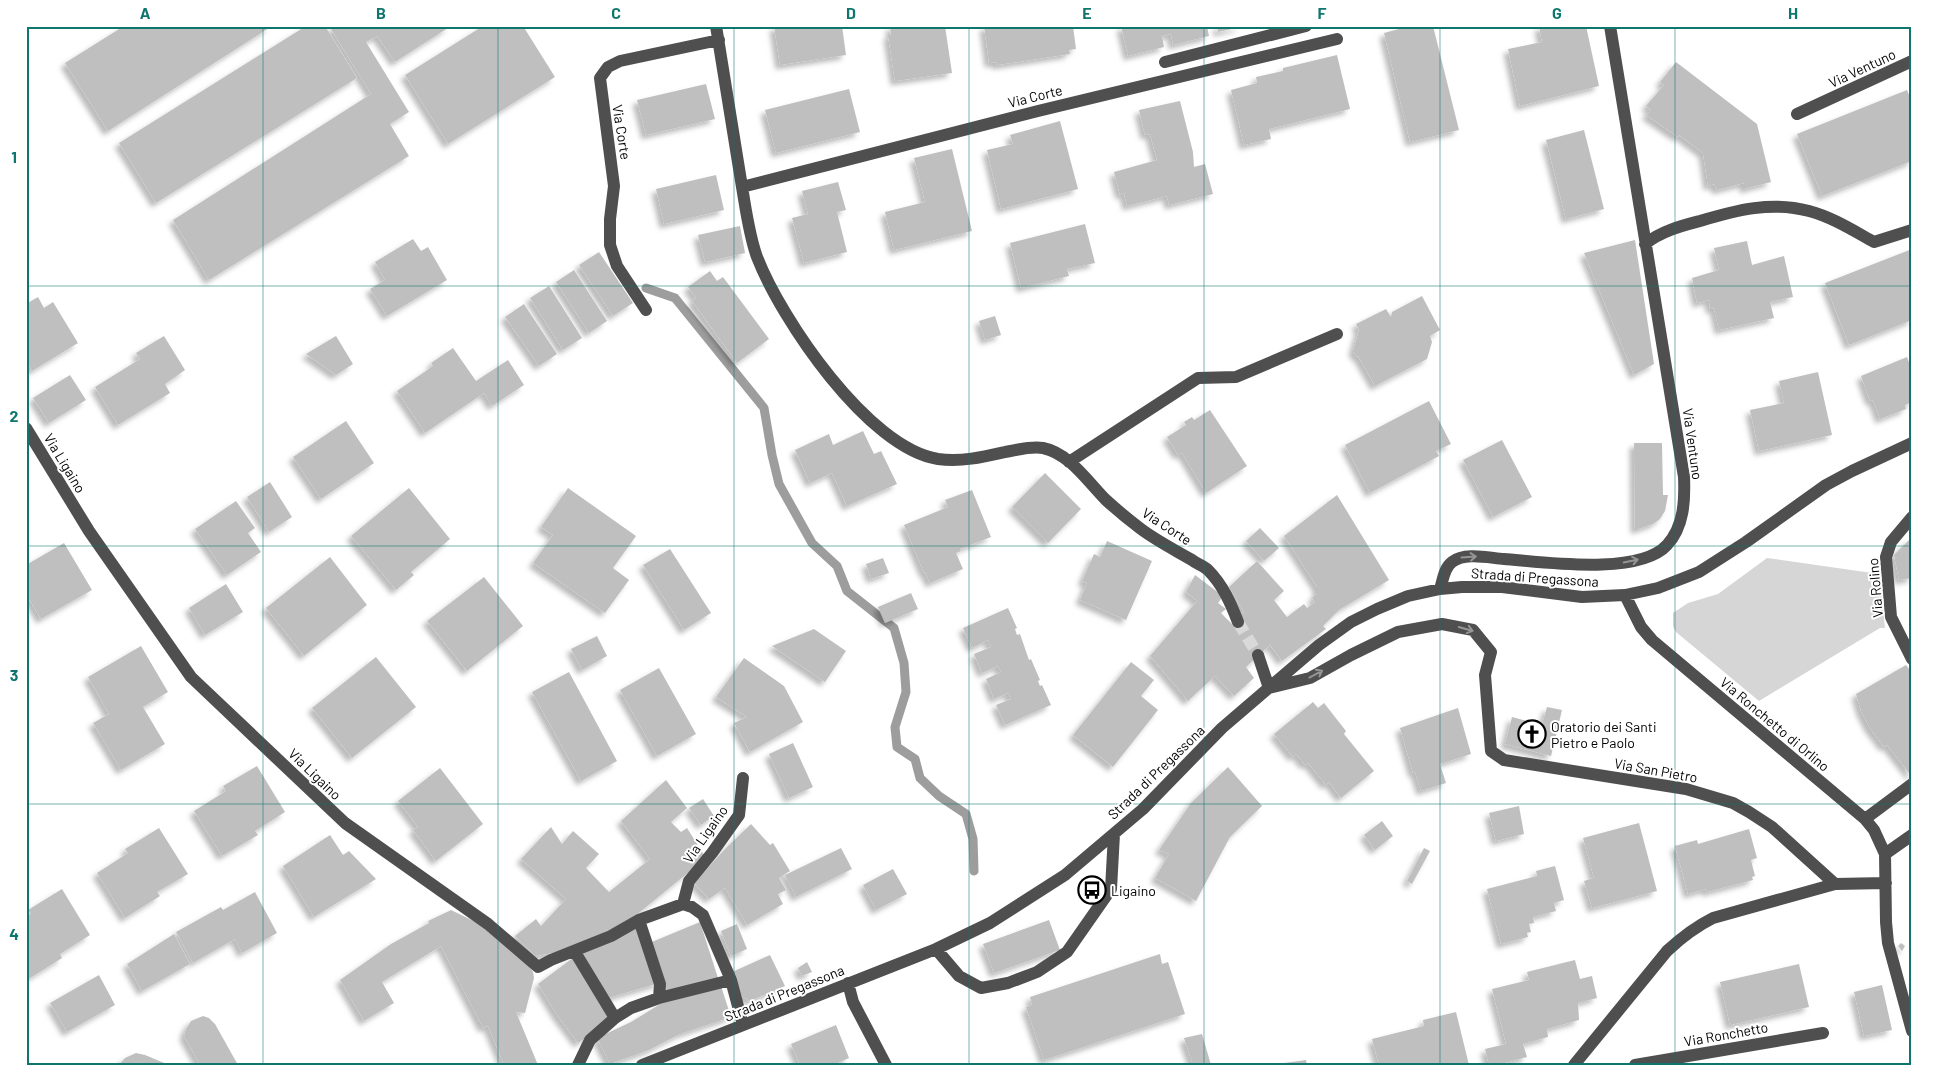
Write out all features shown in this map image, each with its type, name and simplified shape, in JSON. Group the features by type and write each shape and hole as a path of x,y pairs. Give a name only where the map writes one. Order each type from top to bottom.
{"street":[{"name":"Via Corte","path":"716,26 742,187 756,255 768,282 792,324 821,365 844,392 873,422 908,448 923,455 938,459 966,460 1027,448 1037,447 1051,451 1069,462 1108,501 1142,530 1208,570 1222,588 1238,622"},
{"path":"1165,62 1306,26"},
{"name":"Via Ventuno","path":"1440,589 1446,569 1451,562 1458,559 1468,557 1557,564 1599,565 1626,562 1660,551 1672,540 1678,529 1684,497 1684,476 1644,244 1610,26"},
{"name":"Via Corte","path":"742,187 1038,110 1337,39"},
{"name":"Via Corte","path":"646,310 617,266 610,245 610,219 614,186 600,78 608,67 620,61 719,40"},
{"name":"Via Ventuno","path":"1797,114 1912,61"},
{"path":"1644,244 1668,230 1736,210 1758,207 1787,207 1810,211 1874,242 1912,230"},
{"path":"1069,462 1198,378 1236,377 1337,334"},
{"name":"Via Ligaino","path":"26,428 89,531 191,677 345,823 488,924 538,967 611,936 639,920 683,904 690,881 739,815 743,778"},
{"name":"Strada di Pregassona","path":"642,1065 936,949 990,923 1065,875 1143,809 1222,728 1319,645 1351,622 1408,596 1440,589 1481,586 1582,597 1625,595 1658,588 1699,572 1746,542 1826,485 1852,470 1912,443"},
{"name":"Via Rolino","path":"1912,518 1891,542 1886,557 1891,617 1912,660"},
{"name":"Via Ronchetto di Orlino","path":"1625,595 1641,627 1652,640 1865,819 1874,830 1885,854 1888,943 1912,1031"},
{"name":"Via San Pietro","path":"1270,688 1310,678 1398,632 1442,624 1473,630 1491,652 1485,676 1491,751 1504,760 1686,789 1733,803 1772,827 1835,884"},
{"path":"1258,655 1270,688"},
{"path":"1865,819 1912,784"},
{"name":"Strada di Pregassona","path":"936,949 959,976 981,988 1008,983 1037,972 1067,952 1111,889 1114,834"},
{"path":"1885,854 1912,835"},
{"path":"1574,1065 1667,951 1698,925 1713,918 1835,884 1886,884"},
{"path":"683,904 692,907 703,915 731,980 742,1025"},
{"path":"639,920 660,984 659,998"},
{"path":"575,952 615,1018"},
{"path":"578,1065 590,1040 615,1018 631,1008 659,998 731,980"},
{"path":"848,983 853,1002 886,1065"},
{"name":"Via Ronchetto","path":"1635,1065 1823,1033"}],"shaded area":[{"path":"1767,558 1879,574 1885,628 1880,628 1759,701 1676,632 1673,626 1673,613 1688,603 1718,594"}],"building":[{"path":"124,26 272,26 108,131 65,63"},
{"path":"306,26 325,26 357,78 156,203 119,143"},
{"path":"329,26 451,26 395,62 377,36 366,42 409,112 390,124 409,156 209,280 173,220 371,94"},
{"path":"483,26 523,26 555,77 448,144 405,75"},
{"path":"774,26 842,26 846,55 780,65"},
{"path":"890,26 945,26 952,73 895,81 888,35 891,35"},
{"path":"984,26 1073,26 1076,49 1069,50 1070,54 997,65 996,62 989,63"},
{"path":"1121,26 1207,26 1209,36 1173,45 1171,34 1162,36 1164,47 1128,56"},
{"path":"1217,26 1241,26 1241,27 1218,32"},
{"path":"1410,26 1433,26 1459,130 1410,142 1384,33"},
{"path":"1539,26 1586,26 1599,86 1520,106 1508,49 1542,42"},
{"path":"1337,55 1350,109 1269,129 1271,139 1244,145 1231,90 1257,83 1256,77 1283,71 1283,68"},
{"path":"1676,62 1757,124 1771,182 1744,189 1744,183 1717,190 1714,184 1708,186 1703,153 1679,135 1678,137 1646,115 1651,110 1646,106 1664,85 1660,82"},
{"path":"706,84 715,119 646,135 637,100"},
{"path":"849,89 860,132 776,153 765,110"},
{"path":"1907,90 1912,102 1912,161 1822,196 1797,134"},
{"path":"1180,101 1193,152 1194,167 1205,164 1213,194 1169,205 1167,196 1127,206 1124,193 1120,195 1114,172 1157,160 1150,134 1145,135 1139,110"},
{"path":"1060,121 1078,189 1001,209 987,150 1013,144 1010,135"},
{"path":"1584,130 1604,209 1566,219 1546,140"},
{"path":"952,149 972,231 894,250 885,212 925,202 914,158"},
{"path":"716,175 724,210 664,224 656,189"},
{"path":"838,182 846,210 837,212 847,252 804,263 792,218 808,214 802,191"},
{"path":"1085,224 1095,263 1067,269 1069,276 1021,288 1010,243"},
{"path":"740,226 745,253 705,262 698,235"},
{"path":"413,239 421,251 428,247 447,280 387,316 370,289 385,280 375,262"},
{"path":"1635,240 1654,364 1634,375 1584,253"},
{"path":"1747,241 1752,265 1784,256 1793,297 1770,302 1774,318 1719,330 1714,308 1710,309 1709,300 1697,303 1692,278 1719,270 1714,248"},
{"path":"1912,249 1912,320 1849,345 1825,283"},
{"path":"599,252 633,303 613,316 579,265"},
{"path":"574,270 607,321 589,333 556,282"},
{"path":"710,271 717,281 723,277 769,339 737,363 692,301 696,298 688,287"},
{"path":"549,286 582,338 563,350 530,298"},
{"path":"1422,296 1440,330 1430,336 1432,342 1427,359 1375,386 1358,356 1353,351 1359,330 1356,324 1386,309 1391,317 1392,312"},
{"path":"38,297 44,308 53,302 78,343 32,371 26,362 26,304"},
{"path":"524,304 557,354 539,366 505,317"},
{"path":"995,316 1001,335 985,340 979,321"},
{"path":"164,336 185,370 165,384 170,393 118,425 95,387 140,359 136,353"},
{"path":"336,336 353,364 336,375 306,354"},
{"path":"453,348 476,381 508,360 524,385 492,406 484,393 425,433 397,391 433,366 431,363"},
{"path":"1907,357 1912,370 1912,402 1905,405 1906,409 1880,419 1873,400 1870,401 1861,376"},
{"path":"1818,372 1832,435 1759,451 1750,410 1784,403 1779,381"},
{"path":"70,375 86,400 49,423 33,398"},
{"path":"1429,401 1451,444 1436,451 1439,456 1370,493 1345,445"},
{"path":"1210,410 1247,466 1206,493 1182,453 1178,455 1167,437 1186,425 1184,422 1192,417 1194,420"},
{"path":"346,421 374,463 321,499 293,457"},
{"path":"863,431 874,454 881,451 897,484 847,506 832,473 810,483 795,450 829,434 833,445"},
{"path":"1502,440 1532,497 1493,517 1463,460"},
{"path":"1634,443 1662,443 1663,495 1668,495 1665,511 1660,519 1653,524 1638,529 1635,529"},
{"path":"1045,473 1081,509 1048,543 1012,507"},
{"path":"270,482 292,517 269,532 247,497"},
{"path":"409,488 450,539 411,572 414,575 396,590 351,536"},
{"path":"568,488 636,536 613,568 629,580 605,613 533,563 553,535 541,527"},
{"path":"972,490 991,537 960,549 961,551 956,553 963,569 930,583 904,525 948,507 945,500"},
{"path":"1337,495 1389,580 1339,610 1323,626 1326,629 1282,661 1270,645 1246,667 1254,678 1234,696 1215,676 1188,701 1150,656 1197,601 1186,592 1195,575 1223,596 1218,603 1226,609 1221,613 1235,627 1240,614 1244,612 1229,587 1257,561 1284,591 1274,600 1287,617 1304,604 1307,608 1315,602 1312,598 1317,593 1317,587 1284,536"},
{"path":"236,501 255,528 248,533 261,552 227,575 195,529"},
{"path":"1260,528 1279,548 1264,561 1246,541"},
{"path":"1912,537 1912,578 1899,580 1894,555"},
{"path":"1107,541 1152,561 1126,620 1080,600 1087,583 1082,581 1094,554 1100,557"},
{"path":"64,543 92,590 41,619 26,594 26,565"},
{"path":"670,549 711,613 684,630 643,565"},
{"path":"330,557 367,605 304,656 266,608"},
{"path":"883,558 889,573 871,579 866,564"},
{"path":"484,577 523,626 467,671 427,621"},
{"path":"226,584 243,612 205,635 189,608"},
{"path":"911,593 918,609 885,623 878,607"},
{"path":"1008,608 1017,628 1015,629 1017,635 1020,634 1029,660 1031,659 1040,680 1038,681 1040,686 1042,685 1051,705 1005,725 996,705 1011,699 1008,693 994,699 986,679 1001,672 998,666 982,673 974,654 991,647 988,640 972,648 963,628"},
{"path":"814,629 846,651 825,682 772,646"},
{"path":"597,636 607,656 582,670 571,649"},
{"path":"141,646 168,692 143,707 165,744 121,770 93,723 109,714 88,677"},
{"path":"376,657 416,707 352,758 312,708"},
{"path":"744,658 784,686 803,722 750,752 734,723 747,717 716,697"},
{"path":"1131,662 1154,680 1141,696 1158,710 1113,767 1073,735"},
{"path":"1906,665 1912,673 1912,777 1887,745 1884,747 1869,727 1861,711 1856,694"},
{"path":"659,668 696,734 657,756 620,690"},
{"path":"569,672 617,761 581,781 532,692"},
{"path":"1313,702 1318,708 1324,703 1346,731 1344,734 1374,771 1341,798 1329,782 1326,785 1308,763 1305,765 1296,754 1293,757 1274,734"},
{"name":"Oratorio dei Santi Pietro e Paolo","path":"1547,707 1562,710 1551,756 1505,744 1512,717 1542,725"},
{"path":"1458,708 1471,754 1440,764 1446,783 1421,791 1415,772 1413,773 1400,728"},
{"path":"793,743 813,787 789,798 769,754"},
{"path":"257,766 285,812 255,831 258,835 222,856 194,811 226,791 223,786"},
{"path":"1228,767 1262,806 1230,837 1196,901 1155,878 1169,854 1159,850 1191,803"},
{"path":"440,768 483,824 436,861 413,830 418,827 398,801"},
{"path":"666,780 687,808 671,822 681,832 687,828 706,858 629,921 564,951 535,956 515,936 536,919 541,926 566,899 521,859 551,827 562,844 573,831 599,854 586,868 609,892 650,859 621,821"},
{"path":"703,799 714,816 701,825 689,808"},
{"path":"1519,806 1524,834 1496,841 1489,813"},
{"path":"1382,821 1393,836 1375,850 1364,835"},
{"path":"1639,823 1657,891 1592,908 1584,881 1594,878 1583,838"},
{"path":"751,824 770,845 773,843 790,871 779,878 786,890 778,894 783,904 747,925 725,888 709,899 694,883"},
{"path":"159,828 188,874 157,892 160,896 125,918 97,873 128,853 125,849"},
{"path":"1749,829 1757,858 1751,860 1755,876 1752,877 1753,880 1707,892 1706,889 1688,894 1675,846 1697,840 1698,844"},
{"path":"330,835 343,855 349,851 376,879 314,917 283,866"},
{"path":"841,848 852,869 796,897 785,875"},
{"path":"1424,848 1430,851 1412,884 1407,881"},
{"path":"1555,866 1564,900 1554,903 1556,911 1533,917 1534,923 1529,924 1531,932 1527,933 1528,937 1501,944 1487,889 1537,876 1536,871"},
{"path":"893,869 907,894 876,910 863,885"},
{"path":"62,889 90,935 60,954 62,958 27,980 26,917 31,914 28,910"},
{"path":"255,892 277,933 242,953 235,939 193,963 176,932 221,907 223,910"},
{"path":"451,910 492,930 526,961 533,972 534,978 525,1013 516,1012 538,1065 504,1065 488,1026 483,1028 441,946 382,982 394,1003 364,1021 340,980 391,944 429,923 428,921"},
{"path":"1049,920 1060,950 994,973 983,944"},
{"path":"700,922 719,981 669,994 647,944"},
{"path":"737,924 747,949 731,956 721,931"},
{"path":"636,925 659,983 608,998 582,952"},
{"path":"174,934 190,964 142,991 127,964"},
{"path":"1901,943 1905,946 1902,951 1898,946"},
{"path":"1160,954 1162,964 1168,962 1185,1014 1044,1060 1026,1007 1032,1005 1030,997"},
{"path":"770,955 785,986 750,1001 738,994 730,973"},
{"path":"574,957 613,1018 578,1043 557,1015 538,984"},
{"path":"1575,960 1580,979 1592,976 1597,998 1578,1003 1579,1020 1547,1029 1548,1037 1523,1044 1527,1057 1497,1065 1489,1065 1485,1049 1506,1044 1492,989 1529,980 1527,972"},
{"path":"807,962 812,972 802,976 798,968"},
{"path":"1799,964 1809,1007 1730,1025 1720,982"},
{"path":"99,975 115,1005 67,1032 50,1003"},
{"path":"1882,985 1892,1030 1864,1036 1854,992"},
{"path":"721,986 731,1017 680,1034 649,1050 610,1064 597,1038 631,1022 662,1003"},
{"path":"1456,1012 1469,1065 1379,1065 1372,1039 1424,1026 1423,1020"},
{"path":"203,1016 209,1018 215,1024 238,1065 200,1065 184,1036 191,1021"},
{"path":"836,1025 849,1058 833,1065 800,1065 791,1044"},
{"path":"1202,1034 1211,1065 1193,1065 1184,1038"},
{"path":"136,1053 169,1065 119,1065 125,1058"},
{"path":"1306,1060 1307,1065 1277,1065 1277,1064"}],"waterway":[{"path":"646,288 675,298 764,408 779,484 812,543 837,566 847,591 894,628 904,663 906,692 895,727 897,747 915,759 920,778 939,796 966,814 973,839 974,871"}],"tunnel":[{"path":"1238,622 1258,655"}],"place":[{"name":"Oratorio dei Santi Pietro e Paolo","path":"1532,734"},
{"name":"Ligaino","path":"1092,890"}]}
